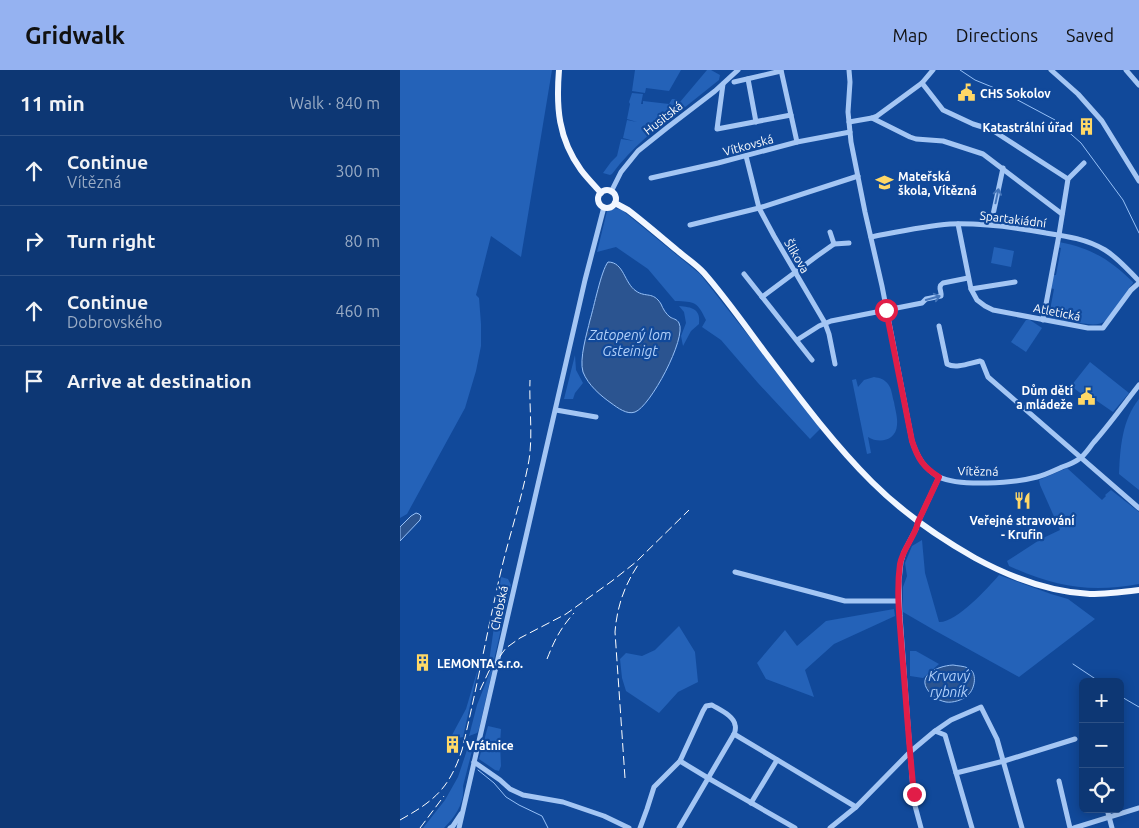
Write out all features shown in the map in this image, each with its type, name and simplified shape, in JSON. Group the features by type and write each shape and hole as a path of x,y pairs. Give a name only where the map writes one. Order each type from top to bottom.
{"main road":[{"path":"559,70 558,112 565,139 577,164 601,194"},
{"path":"605,191 611,192 616,196 616,203 611,208 604,207 600,204 599,200 601,194 605,191"},
{"path":"616,203 628,210 702,270 830,436 872,482 918,522 949,543 997,569 1040,585 1092,594 1139,590"}],"street":[{"name":"Husitská","path":"611,192 621,172 638,151 738,70"},
{"path":"734,82 781,70 797,142"},
{"name":"Vítězná","path":"849,70 850,132 912,441 916,453 923,464 939,477 962,482 1018,481 1040,476 1081,458"},
{"path":"849,122 872,118 880,114 922,83 933,70"},
{"path":"1051,70 1078,94 1102,121 1139,181"},
{"path":"1126,70 1139,85"},
{"path":"748,79 756,122"},
{"path":"922,83 943,110 973,124 992,130 1068,179"},
{"path":"723,84 717,129 791,115"},
{"path":"872,118 916,139 943,141 981,153 1062,214"},
{"name":"Vítkovská","path":"651,178 797,142 850,132"},
{"name":"Šlikova","path":"746,156 759,208 825,323 835,364"},
{"path":"1043,320 1068,179 1084,163"},
{"path":"991,224 1003,168"},
{"path":"690,224 759,208 858,176"},
{"name":"Chebská","path":"459,828 585,280 604,207"},
{"name":"Spartakiádní","path":"871,237 958,224 991,224 1018,228 1085,241 1106,250 1139,282"},
{"name":"Atletická","path":"958,224 971,288 977,300 989,308 1000,312 1088,328 1103,328 1139,282"},
{"path":"830,232 834,244"},
{"path":"762,296 834,244 849,242"},
{"path":"744,274 812,360"},
{"path":"796,340 831,320 922,303 926,299 941,296 940,285 943,283 968,278"},
{"path":"971,288 1014,282"},
{"path":"939,326 947,364 954,366 982,362 988,377 1139,508"},
{"path":"1081,458 1139,385"},
{"path":"556,410 596,417"},
{"path":"921,828 914,802 899,581 900,562 906,546 916,529 939,477"},
{"path":"735,572 846,601 900,601"},
{"path":"640,828 654,787 680,761 703,711 706,706 712,705 733,720 736,726 734,734 678,828"},
{"path":"830,828 856,807 910,752 935,731 951,720 981,707 997,739 1022,828"},
{"path":"935,731 944,735 972,828"},
{"path":"734,734 856,807"},
{"path":"956,773 1004,761 1074,739"},
{"path":"751,803 777,760"},
{"path":"680,761 795,828"},
{"path":"474,762 510,789 523,795 563,802 604,816 629,828"},
{"path":"1059,781 1070,828"},
{"path":"1074,828 1139,808"},
{"path":"450,828 464,810"},
{"path":"1108,813 1112,828"}],"shaded area":[{"path":"400,70 552,70 521,257 491,236 476,295 479,298 481,346 465,408 407,514 400,518"},
{"path":"635,70 681,70 669,91 646,88 645,93 632,91"},
{"path":"707,70 720,75 719,80 684,108 680,102"},
{"path":"632,93 643,94 641,104 643,104 643,101 669,104 672,99 676,99 683,108 645,138 627,155 612,174 603,173 617,156 621,139 634,141 623,138 627,120 637,122 627,119"},
{"path":"615,208 622,210 700,274 821,428 810,439 721,340 702,327 706,320 698,306 691,302 675,301 648,269 616,247 597,252 607,211"},
{"path":"1059,242 1090,251 1116,267 1133,282 1107,320 1099,324 1090,324 1045,317 1046,310 1050,310 1054,289 1050,288 1053,275 1056,275 1061,248 1058,247"},
{"path":"994,247 1014,251 1011,267 991,263"},
{"path":"679,306 695,310 699,315 699,324 691,331 683,346 681,336 686,323 684,312"},
{"path":"1026,320 1030,320 1042,328 1026,352 1011,342"},
{"path":"575,355 576,370 583,383 573,399 564,399"},
{"path":"1090,362 1129,393 1113,412 1097,401 1091,401 1071,386"},
{"path":"874,377 883,380 890,388 897,425 894,435 886,440 868,437 871,453 867,454 852,380 856,379 858,387 864,380"},
{"path":"1139,399 1139,490 1119,474 1121,444 1125,425"},
{"path":"1067,468 1102,500 1111,490 1139,512 1139,584 1104,588 1073,586 1042,579 1009,566 1007,561 1041,539 1060,530 1039,480"},
{"path":"922,540 925,573 939,622 946,621 963,611 999,575 1068,599 1095,619 1019,677 903,612 903,587 907,576 905,563 912,546"},
{"path":"501,577 508,579 511,585 494,660 488,669"},
{"path":"894,609 895,616 834,644 805,670 814,697 766,679 757,663 785,630 797,646 826,621"},
{"path":"679,626 695,652 698,682 678,692 659,713 626,691 622,678 620,659 626,653 642,656 655,650"},
{"path":"910,651 916,651 939,664 923,678 910,676"},
{"path":"479,665 463,737 453,739 451,738 452,735 466,709"},
{"path":"493,668 479,729 477,733 469,736 477,705"},
{"path":"488,726 501,729 501,766 499,771 479,759"},
{"path":"467,750 472,751 463,786 461,804 444,828 423,828 445,800 458,777"}],"water":[{"name":"Zatopený lom Gsteinigt","path":"608,262 617,265 621,269 636,291 655,297 667,314 679,323 678,343 666,371 658,386 642,407 632,413 620,409 599,394 591,386 582,367 584,346 590,320 600,281"},
{"path":"416,513 421,516 420,520 400,541 400,527"},
{"name":"Krvavý rybník","path":"953,665 971,670 974,677 974,685 968,695 955,702 939,700 927,689 926,678 934,670"}],"waterway":[{"path":"960,70 975,80 997,89 1055,120 1081,143 1123,200 1139,233"},
{"path":"1073,664 1094,678"},
{"path":"1124,698 1139,707"},
{"path":"478,770 494,783 506,797 542,816 548,828"}],"railway":[{"path":"400,820 422,807 439,792 452,775 462,750 500,575 529,460 531,440 530,380"},
{"path":"480,690 489,671 506,648 520,638 566,614 612,581 636,562 689,510"},
{"path":"625,778 615,632 617,614 622,597 638,565"},
{"path":"547,659 558,634 574,613"},
{"path":"420,828 444,796"}],"place":[{"name":"CHS Sokolov","path":"966,93"},
{"name":"Katastrální úřad","path":"1087,127"},
{"name":"Mateřská škola, Vítězná","path":"884,183"},
{"name":"Dům dětí a mládeže","path":"1087,397"},
{"name":"Veřejné stravování - Krufin","path":"1022,501"},
{"name":"LEMONTA s.r.o.","path":"423,663"},
{"name":"Vrátnice","path":"452,745"}],"route":[{"path":"886,310 912,441 916,453 923,464 939,477 900,562 900,616 914,794"}]}
